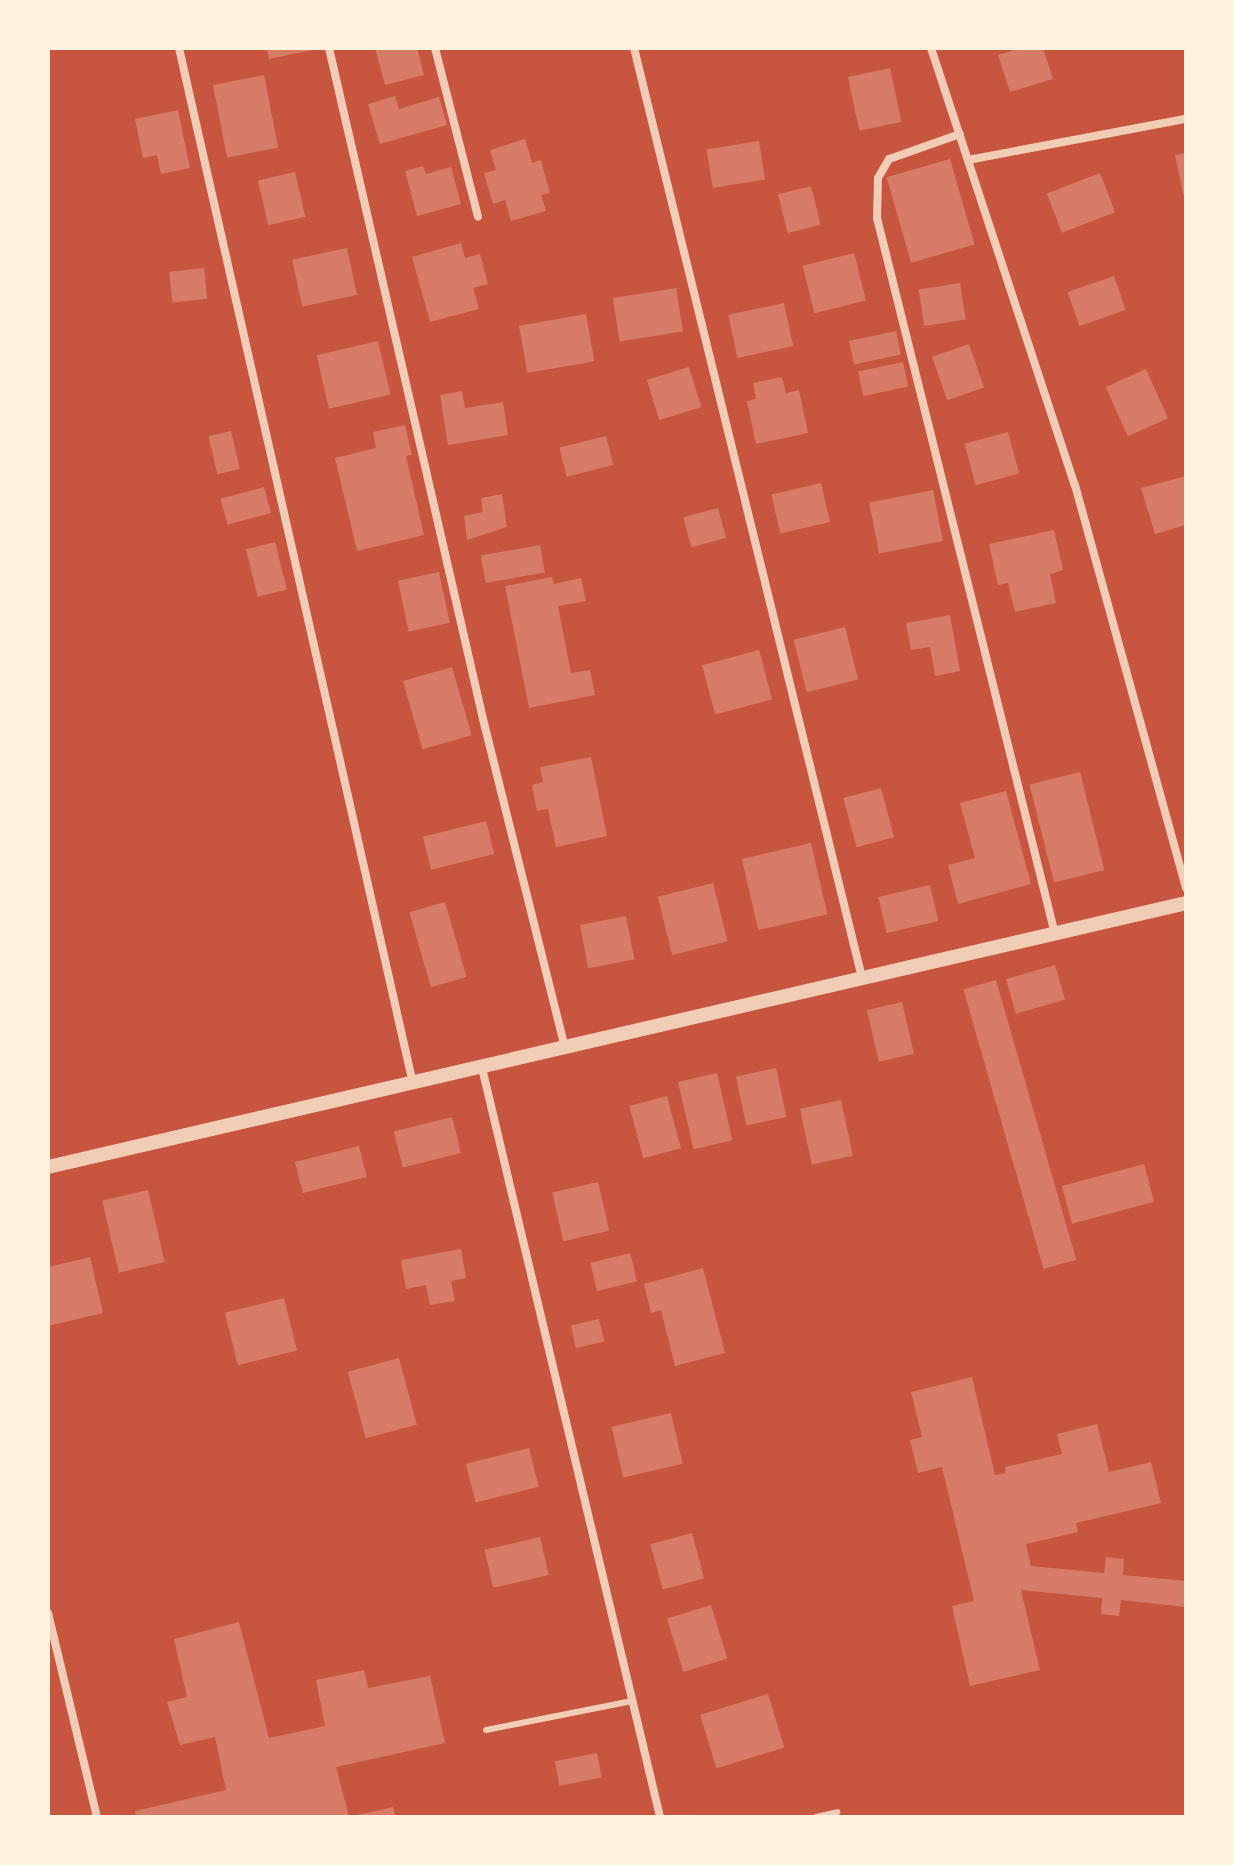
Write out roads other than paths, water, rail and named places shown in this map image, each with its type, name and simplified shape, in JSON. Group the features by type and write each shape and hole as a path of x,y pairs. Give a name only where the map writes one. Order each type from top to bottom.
{"street":[{"path":"179,48 413,1084"},
{"path":"329,48 483,719 565,1049"},
{"path":"435,48 478,217"},
{"path":"634,48 862,978"},
{"path":"931,48 1075,485 1186,888"},
{"path":"968,160 1186,119"},
{"path":"960,134 889,159 878,178 877,218 1055,934"},
{"path":"48,1167 1186,903"},
{"path":"482,1068 660,1817"},
{"path":"48,1613 97,1817"}],"lane":[{"path":"486,1730 632,1701"},
{"path":"816,1817 837,1812"}]}
